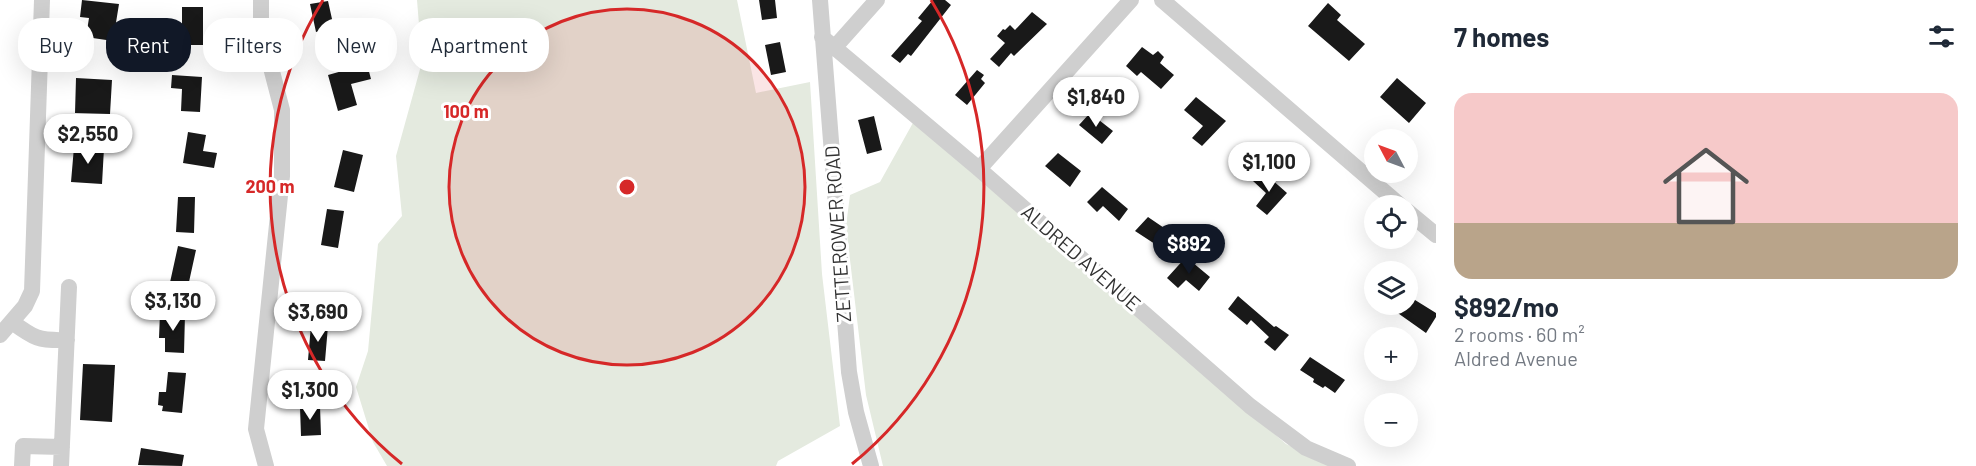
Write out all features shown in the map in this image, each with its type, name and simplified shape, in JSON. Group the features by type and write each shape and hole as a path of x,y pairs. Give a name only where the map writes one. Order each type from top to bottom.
{"street":[{"path":"0,335 25,306 32,291 42,0"},
{"path":"261,0 261,29 282,110 282,176 256,429 266,466"},
{"name":"ZETTEROWER ROAD","path":"820,0 829,42 848,361 856,412 871,466"},
{"path":"829,42 877,0"},
{"path":"979,169 1131,0"},
{"path":"1162,0 1388,195"},
{"name":"ALDRED AVENUE","path":"829,42 979,169 1250,406 1306,448 1348,466"},
{"path":"1418,220 1436,235"},
{"path":"61,466 69,287"},
{"path":"12,322 30,335 44,341 67,340"},
{"path":"22,466 23,447 62,447"}],"shaded area":[{"path":"417,0 737,0 756,93 810,82 822,274 840,426 778,461 776,466 387,466 373,442 356,387 368,351 378,244 402,216 396,156 419,72 549,72 549,18 418,18"},
{"path":"914,121 1286,444 1333,466 883,466 866,395 846,226 850,195 880,182"}],"building":[{"path":"82,0 119,4 117,18 106,18 106,40 94,38 94,18 80,17"},
{"path":"759,0 775,0 777,18 762,20"},
{"path":"933,0 945,0 951,5 911,56 908,54 900,63 891,56 922,21 918,18"},
{"path":"328,1 332,18 315,18 315,27 310,4"},
{"path":"1328,3 1341,15 1337,20 1365,44 1349,61 1308,26"},
{"path":"182,7 203,7 203,45 191,45 191,18 182,18"},
{"path":"1032,12 1047,24 1014,56 1011,53 999,67 990,59 1005,43 997,36 1010,25 1015,30"},
{"path":"780,42 786,72 771,75 765,45"},
{"path":"1142,47 1153,55 1158,51 1164,57 1160,63 1174,75 1161,89 1141,72 1137,76 1126,66"},
{"path":"977,70 984,75 981,79 985,83 967,105 955,95"},
{"path":"339,72 369,72 371,79 351,84 357,105 338,111 328,75"},
{"path":"172,75 202,77 200,112 181,111 182,89 171,88"},
{"path":"76,78 112,80 110,114 75,113"},
{"path":"1397,78 1426,103 1409,123 1380,97"},
{"path":"1196,97 1226,121 1202,146 1192,138 1203,126 1184,110"},
{"path":"1090,113 1113,131 1102,144 1079,125"},
{"path":"874,116 882,150 867,154 858,120"},
{"path":"188,132 206,135 203,151 217,153 214,168 183,163"},
{"path":"74,147 104,148 102,184 71,182"},
{"path":"343,150 363,155 354,192 334,187"},
{"path":"1058,153 1081,171 1070,187 1045,166"},
{"path":"1262,171 1287,193 1267,215 1256,206 1266,193 1253,181"},
{"path":"1102,187 1128,209 1119,221 1103,206 1097,212 1087,202"},
{"path":"178,197 195,197 194,233 176,232"},
{"path":"327,209 344,211 338,248 321,245"},
{"path":"1148,217 1170,232 1158,246 1135,231"},
{"path":"178,246 196,250 187,291 169,287"},
{"path":"1186,257 1210,277 1199,291 1186,280 1178,288 1167,278"},
{"path":"1238,296 1274,327 1276,326 1289,335 1275,351 1264,342 1269,337 1251,320 1247,325 1228,309"},
{"path":"1418,302 1436,313 1436,317 1426,333 1401,315 1418,315"},
{"path":"160,313 185,314 184,353 165,352 165,338 159,338"},
{"path":"311,325 328,326 325,361 308,360"},
{"path":"1310,357 1345,380 1335,393 1313,382 1314,379 1300,370"},
{"path":"83,364 115,365 112,422 80,420"},
{"path":"168,372 186,373 182,413 162,411 163,406 158,405 159,392 166,392"},
{"path":"320,406 321,435 301,436 300,407"},
{"path":"141,448 184,455 182,466 138,465"}]}
